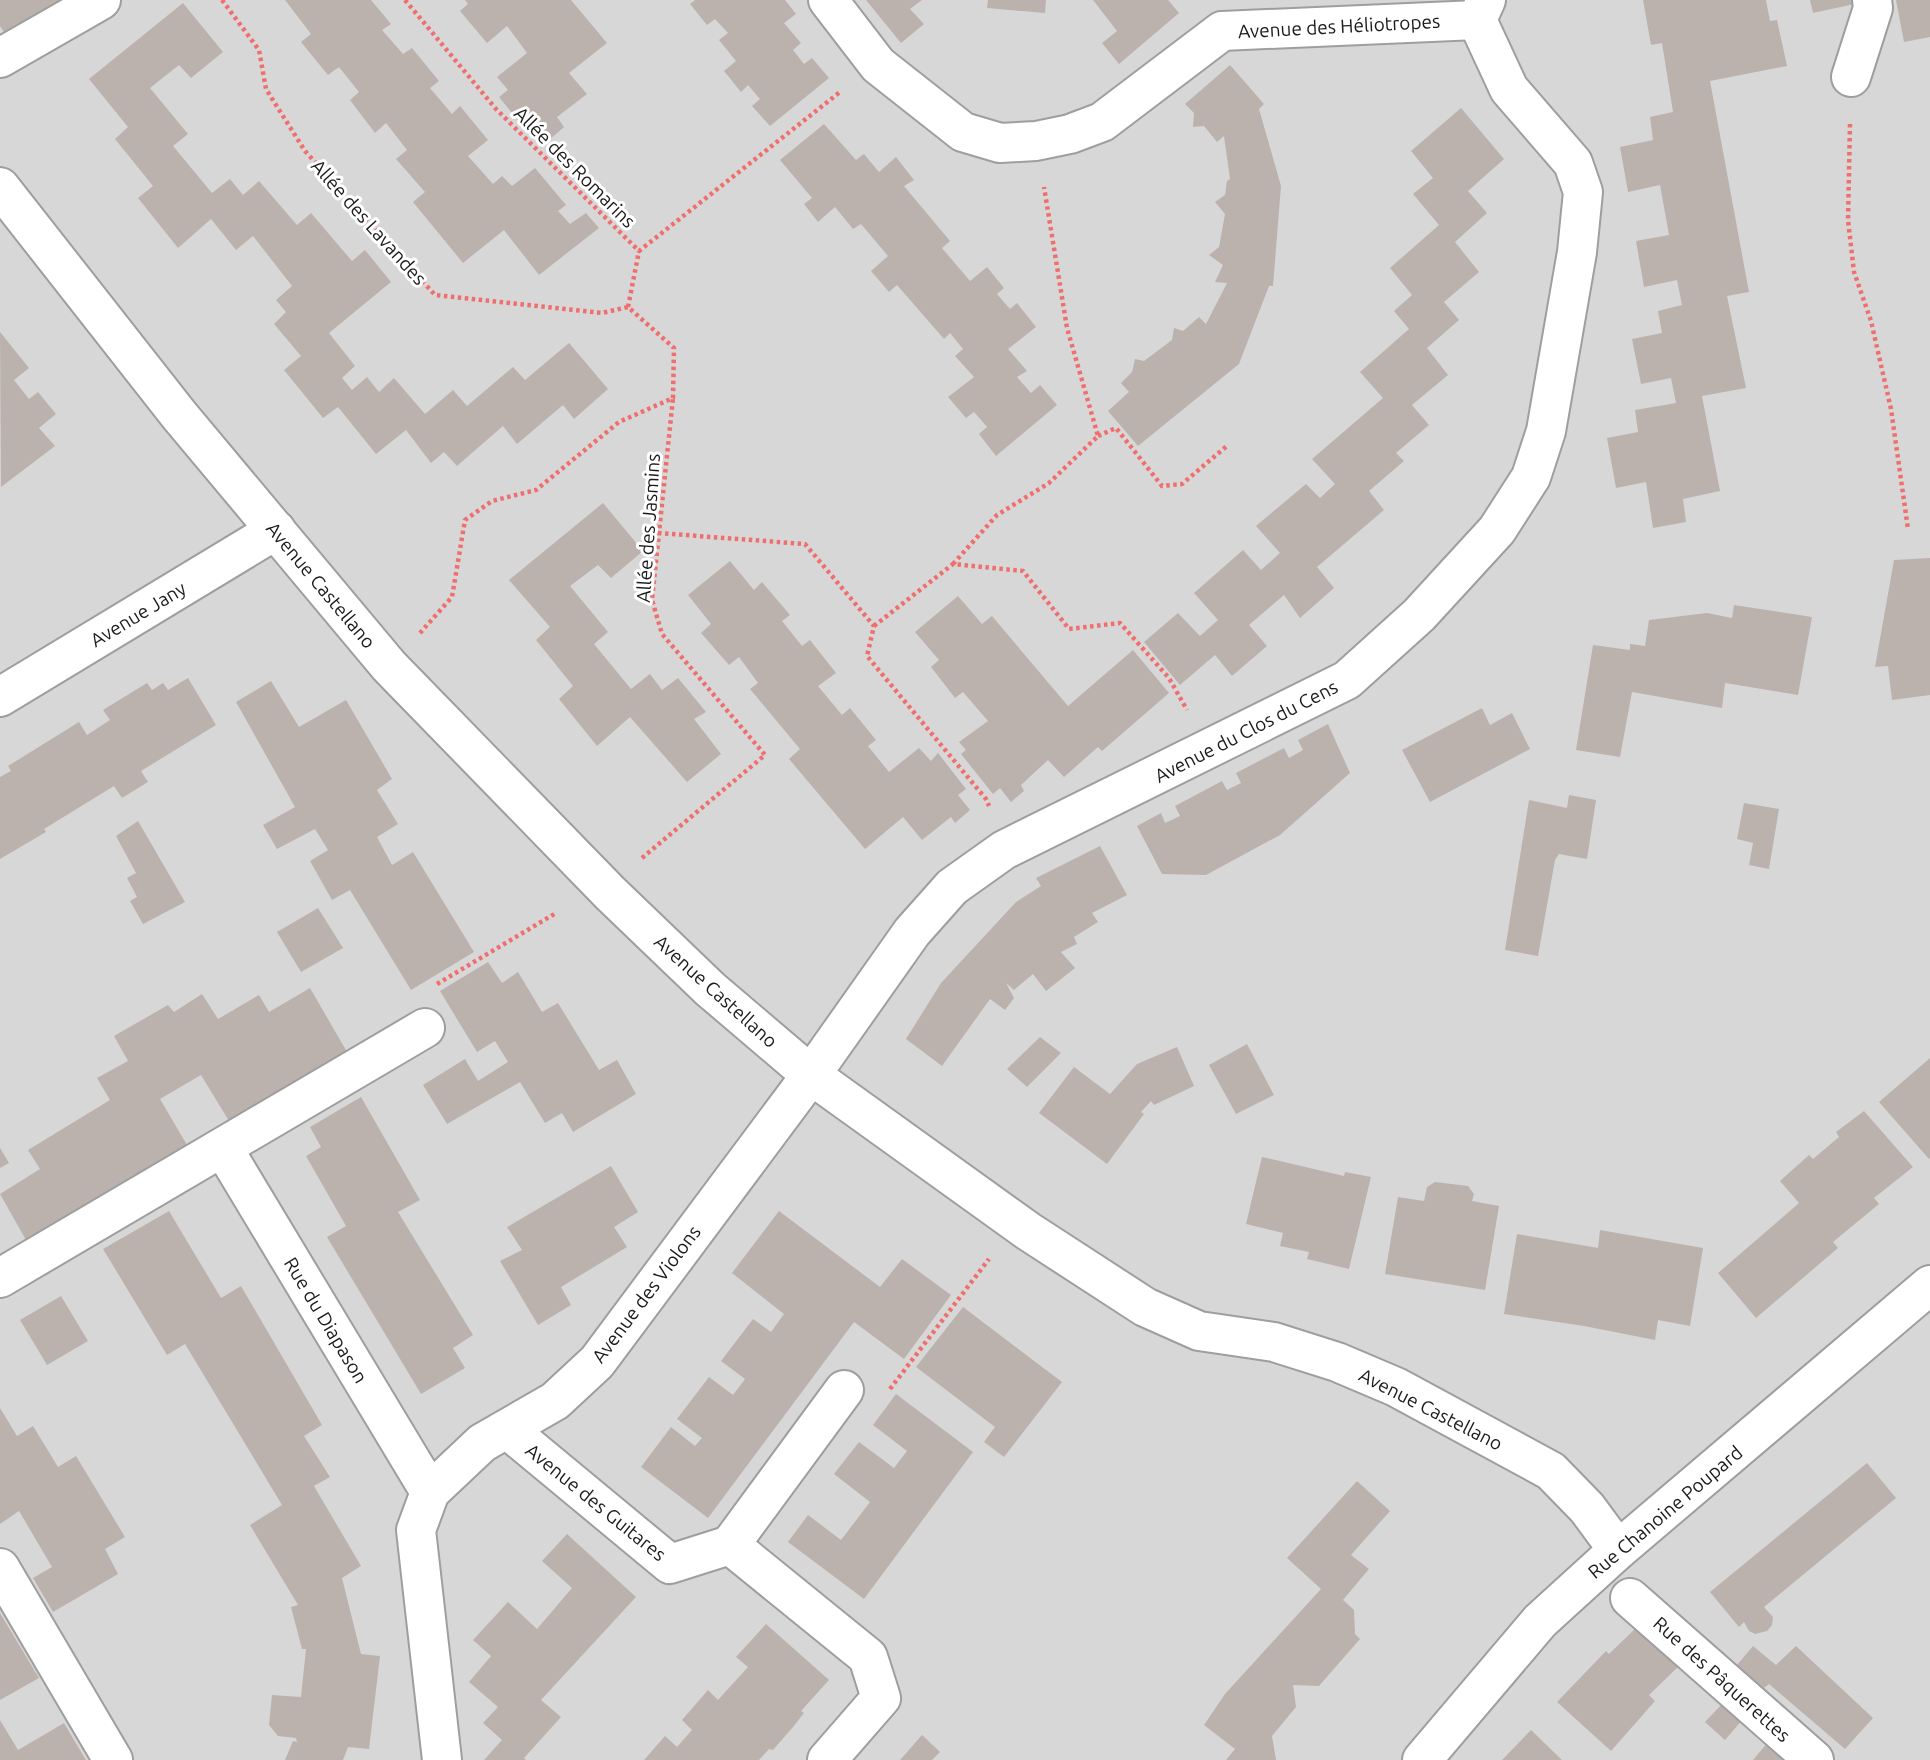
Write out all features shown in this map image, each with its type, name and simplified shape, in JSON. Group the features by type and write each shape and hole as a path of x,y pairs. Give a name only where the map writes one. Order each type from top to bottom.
{"street":[{"path":"0,58 101,0"},
{"name":"Avenue des Héliotropes","path":"828,0 878,65 963,132 999,143 1036,141 1070,134 1102,122 1222,31 1482,10"},
{"path":"1851,77 1873,8 1872,0"},
{"name":"Avenue du Clos du Cens","path":"811,1075 912,932 952,887 1004,850 1347,680 1419,615 1497,530 1531,477 1546,431 1577,252 1583,192 1573,163 1509,89 1482,10"},
{"name":"Avenue Castellano","path":"0,187 179,415 389,666 610,893 710,989 811,1075 1017,1222 1144,1307 1199,1331 1274,1342 1337,1362 1396,1387 1551,1471 1587,1508 1618,1550"},
{"name":"Avenue Jany","path":"0,697 276,530"},
{"path":"0,1278 425,1028"},
{"name":"Avenue des Violons","path":"442,1760 416,1530 430,1492 482,1443 555,1401 597,1362 811,1075"},
{"name":"Rue du Diapason","path":"223,1148 430,1492"},
{"name":"Rue Chanoine Poupard","path":"1422,1760 1540,1622 1618,1550 1930,1285"},
{"path":"827,1760 881,1698 868,1657 730,1545 844,1390"},
{"name":"Avenue des Guitares","path":"507,1429 670,1564 730,1545"},
{"path":"0,1567 113,1760"},
{"name":"Rue des Pâquerettes","path":"1630,1598 1814,1760"}],"path":[{"name":"Allée des Lavandes","path":"222,0 259,50 267,89 305,151 435,295 602,313 628,307"},
{"name":"Allée des Romarins","path":"405,0 496,109 639,251 828,101 878,65"},
{"path":"1851,77 1848,220 1854,272 1871,321 1891,409 1909,529"},
{"path":"1036,141 1067,328 1098,436"},
{"path":"628,307 639,251"},
{"name":"Allée des Jasmins","path":"628,307 674,348 673,398 653,600 662,634 765,755 642,858"},
{"path":"389,666 452,597 465,520 492,501 536,490 619,422 673,398"},
{"path":"1004,850 986,799 867,656 874,626 953,565 997,515 1049,483 1098,436 1115,428 1162,486 1182,484 1228,445"},
{"path":"658,533 805,544 874,626"},
{"path":"953,565 1023,571 1069,629 1120,623 1168,678 1212,749"},
{"path":"425,1028 438,982 556,913"},
{"path":"844,1390 888,1392 1017,1222"}],"shaded area":[{"path":"0,0 1930,0 1930,1760 0,1760"}],"building":[{"path":"0,0 76,0 9,40 0,26"},
{"path":"285,0 371,0 391,24 382,30 403,54 412,48 439,81 430,88 452,114 460,106 488,140 468,156 493,184 502,176 512,186 535,168 566,205 558,211 570,224 586,213 599,228 539,275 504,230 463,263 413,202 425,192 396,159 407,150 386,123 375,133 350,100 359,92 339,67 328,75 301,42 311,34"},
{"path":"465,0 571,0 607,43 569,73 587,94 557,117 564,127 549,140 539,127 529,134 499,97 508,90 497,77 527,53 507,26 487,43 460,11 468,4"},
{"path":"695,0 785,0 796,14 784,23 801,43 793,50 804,64 812,58 829,78 770,126 752,106 760,99 748,85 741,92 724,71 736,61 719,40 728,33 715,19 707,25 690,4"},
{"path":"866,0 922,0 910,9 924,24 901,43"},
{"path":"988,0 1046,0 1045,13 987,8"},
{"path":"1093,0 1168,0 1179,13 1119,64 1102,43 1117,31"},
{"path":"1643,0 1766,0 1770,21 1777,20 1787,66 1710,81 1749,292 1727,296 1746,388 1702,396 1720,491 1683,499 1686,522 1653,528 1646,482 1616,488 1607,438 1638,432 1635,410 1676,403 1671,378 1641,384 1632,339 1662,333 1658,311 1682,305 1677,280 1644,287 1636,241 1669,235 1660,185 1628,192 1620,147 1653,140 1650,117 1673,112 1662,43 1651,45"},
{"path":"1810,0 1858,0 1859,3 1813,13"},
{"path":"1896,0 1930,0 1930,37 1904,42"},
{"path":"183,3 223,52 191,78 179,65 150,88 188,134 173,146 212,193 230,179 243,195 259,181 297,225 311,213 352,261 365,250 391,282 329,333 355,366 342,378 352,390 367,377 379,392 394,378 425,414 453,390 467,406 513,367 525,380 569,343 608,389 574,419 563,405 517,444 503,426 457,466 444,452 431,463 406,430 376,454 338,407 323,418 284,370 301,356 274,324 286,312 276,300 292,286 253,236 236,250 211,219 178,248 138,198 153,186 115,139 128,127 89,79"},
{"path":"1230,65 1264,104 1259,109 1281,186 1273,286 1269,286 1239,364 1138,446 1108,411 1129,392 1121,383 1132,372 1135,359 1144,361 1172,340 1174,328 1183,331 1199,317 1206,324 1227,283 1215,282 1223,265 1209,255 1219,247 1225,214 1215,202 1225,195 1227,181 1230,179 1224,136 1217,142 1204,126 1193,127 1194,113 1185,104"},
{"path":"1461,108 1504,159 1468,191 1487,213 1455,242 1479,272 1444,302 1459,320 1427,348 1448,375 1412,405 1429,425 1396,453 1404,461 1369,491 1384,510 1317,567 1334,588 1300,618 1284,595 1249,625 1267,646 1232,676 1215,655 1180,685 1144,642 1178,613 1200,636 1218,620 1194,593 1243,550 1261,570 1280,553 1256,526 1306,484 1320,498 1335,484 1312,459 1383,398 1360,372 1409,329 1394,311 1412,295 1390,268 1439,225 1413,194 1433,178 1411,151"},
{"path":"824,124 856,160 864,154 879,172 896,157 914,180 904,186 950,241 942,248 970,281 987,267 1004,288 997,294 1010,309 1017,303 1036,327 1008,349 1027,371 1017,377 1031,393 1040,385 1057,405 996,456 979,434 987,427 974,412 966,418 948,397 974,377 955,356 963,349 950,333 944,339 897,285 889,292 871,271 888,256 861,224 853,229 835,207 818,222 804,204 812,198 780,160"},
{"path":"0,332 29,368 14,380 29,399 38,392 56,414 39,428 55,446 1,487"},
{"path":"603,503 643,551 611,578 598,565 570,586 608,632 594,644 631,689 650,674 662,690 678,678 706,712 694,719 721,754 687,782 630,717 597,746 559,699 573,686 536,640 550,627 509,580"},
{"path":"1930,558 1930,695 1892,700 1888,666 1875,667 1894,560"},
{"path":"730,561 754,590 762,582 790,615 782,621 802,646 810,640 836,673 818,686 842,715 850,708 876,740 868,746 889,772 919,748 931,761 938,753 966,789 958,795 970,810 955,823 951,817 922,840 903,817 865,849 789,759 800,749 750,689 758,683 739,657 729,665 701,633 711,624 688,595"},
{"path":"958,596 982,624 992,616 1068,706 1133,650 1169,693 1102,751 1098,747 1064,777 1048,760 1021,785 1024,791 1011,802 1000,788 993,794 961,754 966,750 959,742 988,721 963,692 955,698 931,667 939,660 915,632"},
{"path":"1734,605 1812,617 1798,695 1725,683 1722,708 1632,692 1620,757 1576,750 1593,645 1630,650 1630,644 1645,646 1649,620 1707,613 1732,618"},
{"path":"188,678 216,725 141,771 148,782 122,798 114,786 0,859 0,777 11,771 8,766 79,722 87,735 110,720 103,710 147,683 152,690 163,683 168,690"},
{"path":"271,681 299,727 346,700 392,779 377,790 398,824 377,837 392,865 413,852 474,952 411,990 350,890 332,900 310,861 328,850 315,829 277,849 263,825 295,807 236,702"},
{"path":"1482,708 1490,725 1512,713 1530,749 1430,802 1402,750"},
{"path":"1328,724 1350,773 1280,835 1206,875 1162,874 1137,826 1161,813 1165,823 1180,816 1175,806 1222,781 1227,790 1241,783 1236,773 1284,748 1289,758 1303,750 1298,740"},
{"path":"1569,795 1596,800 1587,859 1559,854 1555,860 1538,956 1505,950 1529,800 1567,808"},
{"path":"1744,803 1779,809 1769,869 1749,865 1753,843 1737,839"},
{"path":"138,821 185,902 143,924 130,901 137,897 127,878 136,873 116,836"},
{"path":"1100,846 1127,895 1092,913 1098,922 1074,937 1077,944 1061,952 1075,968 1046,991 1033,974 1014,990 1006,983 1014,998 1005,1010 990,999 942,1066 906,1039 941,983 1016,902 1041,886 1036,878"},
{"path":"318,908 343,948 301,972 277,932"},
{"path":"488,962 502,983 518,972 542,1012 558,1003 599,1070 617,1060 636,1094 573,1132 562,1113 545,1123 520,1082 447,1124 423,1085 465,1059 478,1081 508,1062 495,1041 477,1052 440,991"},
{"path":"310,988 347,1052 229,1121 201,1075 160,1099 187,1145 26,1240 0,1194 40,1169 28,1150 110,1100 97,1078 128,1061 114,1036 168,1005 174,1012 202,994 218,1019 259,995 269,1012"},
{"path":"1040,1037 1061,1053 1027,1087 1007,1069"},
{"path":"1247,1044 1274,1095 1236,1114 1209,1065"},
{"path":"1177,1047 1194,1086 1154,1105 1151,1101 1107,1164 1039,1113 1074,1067 1110,1094 1137,1064"},
{"path":"1930,1058 1930,1158 1929,1159 1879,1102"},
{"path":"361,1097 420,1200 398,1212 473,1335 453,1348 465,1368 421,1394 327,1237 346,1226 306,1156 321,1147 310,1127"},
{"path":"1864,1111 1913,1167 1874,1198 1879,1204 1833,1242 1838,1248 1756,1318 1718,1273 1799,1203 1780,1181 1809,1155 1813,1159 1839,1137 1836,1132"},
{"path":"0,1148 9,1163 0,1168"},
{"path":"1262,1157 1344,1176 1345,1172 1371,1177 1349,1269 1307,1259 1309,1252 1280,1246 1283,1233 1246,1224"},
{"path":"611,1166 638,1212 614,1227 627,1247 561,1287 571,1305 538,1325 500,1261 522,1250 507,1227"},
{"path":"1435,1182 1468,1186 1474,1194 1472,1201 1499,1206 1485,1290 1385,1274 1398,1197 1424,1201 1427,1187"},
{"path":"169,1211 221,1298 241,1286 322,1425 304,1436 330,1477 314,1486 361,1566 342,1578 361,1654 380,1656 369,1749 348,1747 343,1760 285,1760 293,1741 297,1742 296,1738 278,1736 269,1725 272,1695 301,1697 306,1649 302,1649 291,1607 298,1605 250,1525 282,1505 185,1344 167,1355 103,1249"},
{"path":"779,1211 880,1287 902,1259 951,1295 904,1359 854,1322 708,1518 641,1467 671,1427 695,1446 702,1438 677,1419 709,1377 733,1395 745,1379 721,1361 753,1319 771,1332 784,1314 732,1273"},
{"path":"1600,1230 1703,1248 1690,1326 1658,1320 1655,1340 1504,1314 1517,1234 1598,1248"},
{"path":"61,1296 88,1341 47,1365 20,1320"},
{"path":"963,1307 1062,1382 1004,1457 984,1442 995,1427 916,1367"},
{"path":"896,1394 973,1452 864,1599 788,1542 808,1515 841,1540 870,1502 834,1474 859,1442 894,1468 907,1451 873,1425"},
{"path":"0,1408 17,1436 33,1426 58,1467 76,1456 125,1537 105,1549 118,1574 53,1612 33,1578 52,1567 19,1511 0,1524"},
{"path":"1867,1463 1896,1498 1764,1607 1773,1617 1772,1625 1767,1631 1755,1634 1749,1631 1744,1622 1739,1627 1710,1592"},
{"path":"1357,1481 1390,1511 1351,1555 1369,1569 1343,1600 1354,1610 1355,1634 1360,1639 1319,1686 1293,1685 1296,1707 1272,1736 1276,1760 1226,1760 1235,1749 1204,1725 1225,1694 1321,1589 1287,1558"},
{"path":"567,1534 636,1597 541,1700 561,1717 524,1758 526,1760 484,1760 502,1740 483,1723 498,1707 469,1682 491,1656 473,1640 508,1602 537,1629 572,1588 542,1561"},
{"path":"0,1613 39,1678 0,1700"},
{"path":"766,1624 829,1680 801,1711 804,1713 773,1750 769,1749 759,1760 644,1760 665,1736 677,1747 692,1730 682,1720 708,1690 718,1700 748,1667 736,1657"},
{"path":"1638,1626 1681,1664 1649,1695 1655,1701 1611,1751 1557,1702 1606,1651 1609,1654"},
{"path":"1753,1646 1776,1665 1796,1646 1873,1718 1845,1749 1769,1684 1764,1688 1737,1665"},
{"path":"1724,1702 1743,1719 1725,1740 1705,1722"},
{"path":"0,1720 18,1750 64,1723 86,1760 0,1760"},
{"path":"1531,1730 1562,1760 1502,1760"},
{"path":"922,1735 940,1752 932,1760 900,1760"},
{"path":"1769,1741 1790,1760 1753,1760"}]}
